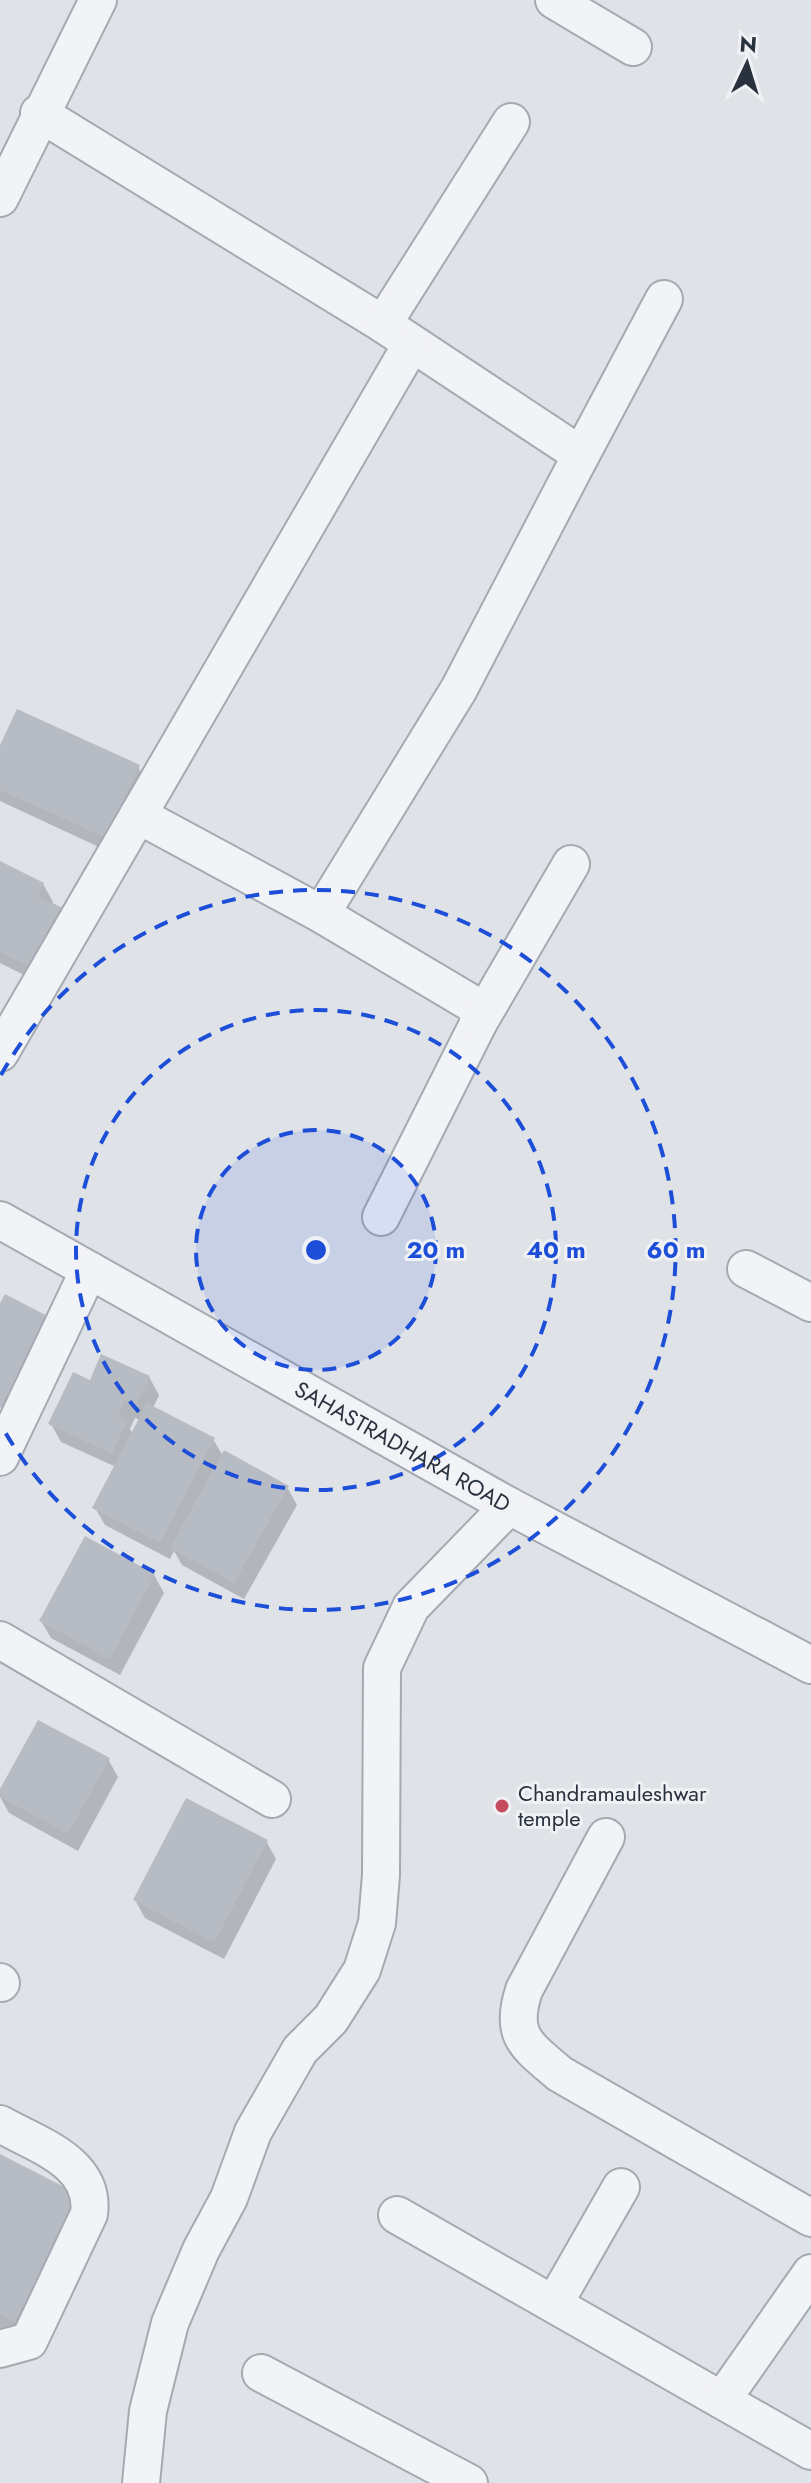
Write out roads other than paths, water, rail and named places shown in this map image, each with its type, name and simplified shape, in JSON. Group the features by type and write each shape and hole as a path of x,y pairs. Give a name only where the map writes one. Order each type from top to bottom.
{"street":[{"path":"0,198 39,113 98,0"},
{"path":"554,0 633,47"},
{"path":"39,113 397,334 581,455"},
{"path":"0,1053 138,815 511,122"},
{"path":"321,914 459,689 664,299"},
{"path":"138,815 321,914 472,1002 478,1010 479,1022"},
{"path":"381,1217 479,1022 571,864"},
{"name":"SAHASTRADHARA ROAD","path":"0,1220 509,1506 811,1665"},
{"path":"746,1269 811,1303"},
{"path":"0,1457 89,1270"},
{"path":"141,2483 148,2411 170,2323 201,2250 229,2198 253,2132 300,2050 331,2019 362,1970 377,1923 381,1875 382,1668 411,1607 509,1506"},
{"path":"0,1640 272,1799"},
{"path":"606,1837 524,1990 516,2014 517,2029 531,2049 560,2074 811,2218"},
{"path":"0,2124 55,2154 82,2174 92,2196 89,2214 29,2341 0,2349"},
{"path":"554,2304 621,2187"},
{"path":"397,2215 811,2451"},
{"path":"722,2400 811,2273"},
{"path":"261,2373 469,2483"}],"place":[{"name":"Chandramauleshwar temple","path":"502,1806"}]}
